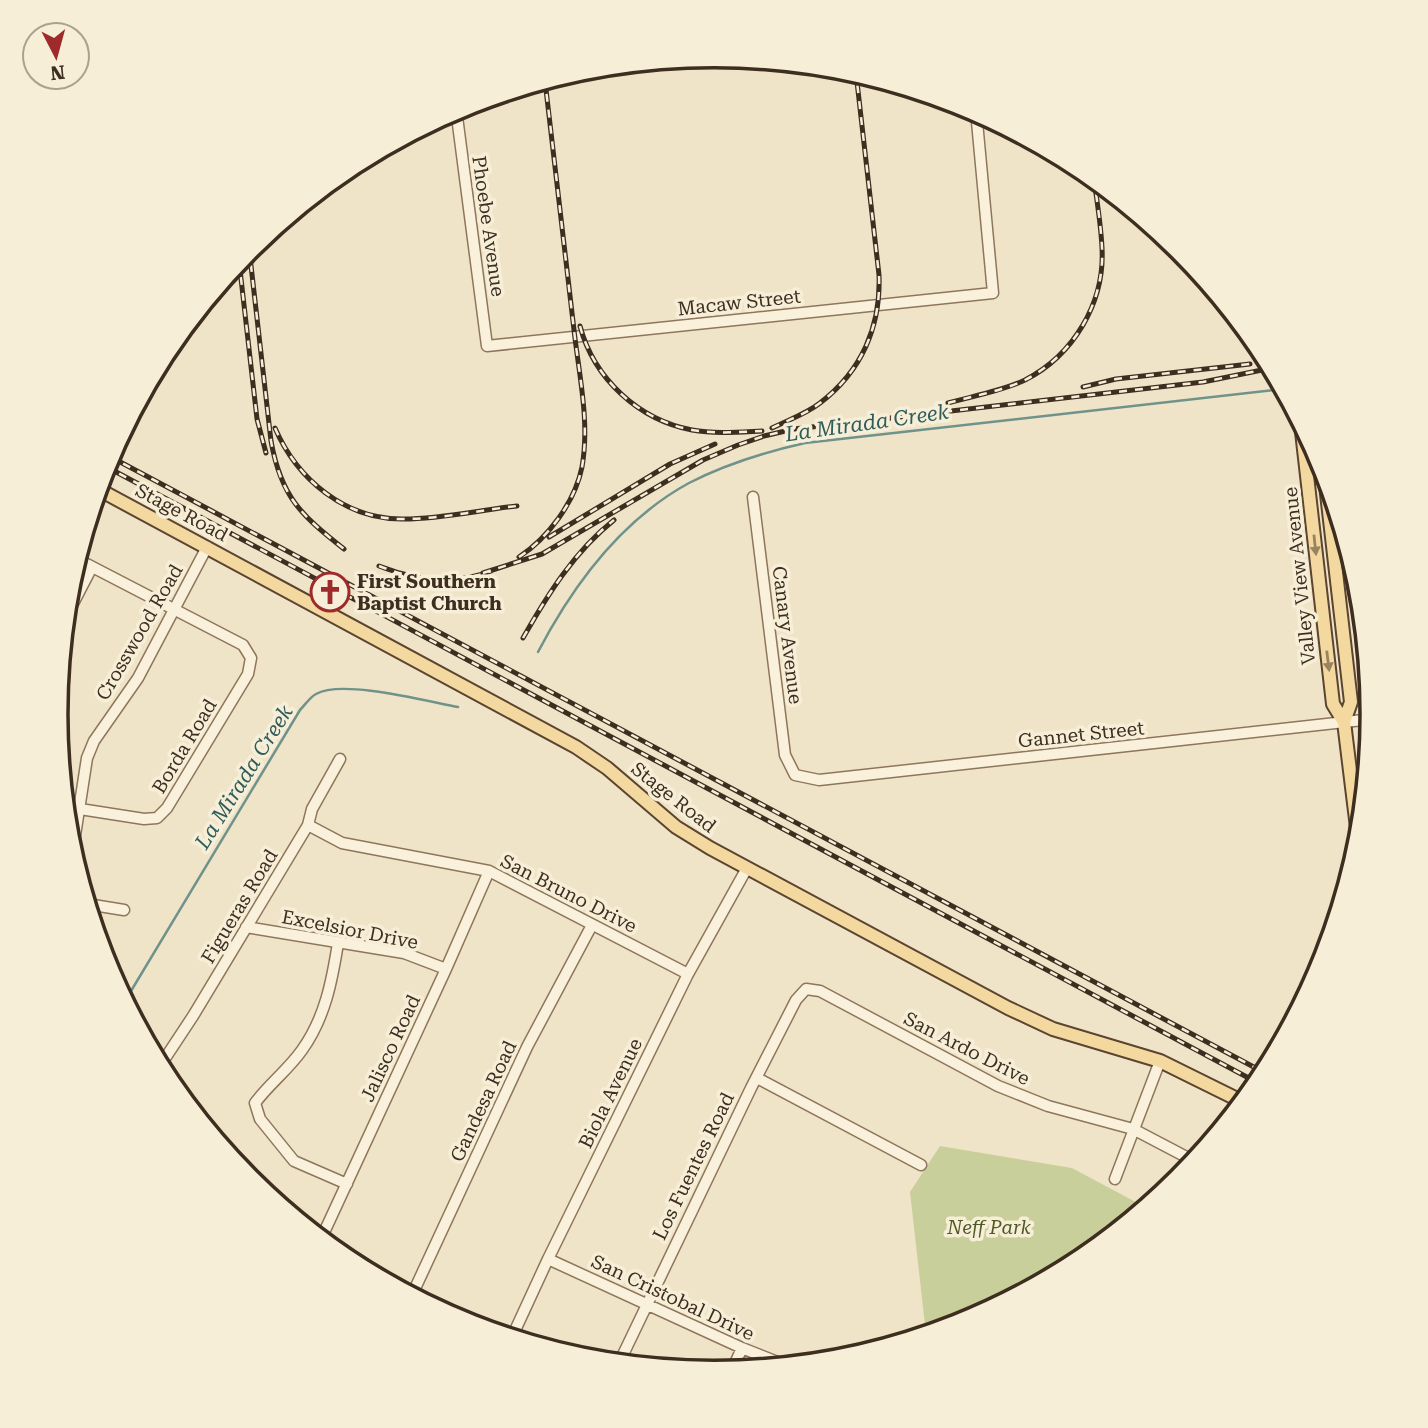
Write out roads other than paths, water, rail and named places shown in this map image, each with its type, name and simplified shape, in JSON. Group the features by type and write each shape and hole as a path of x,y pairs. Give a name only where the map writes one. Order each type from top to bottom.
{"main road":[{"name":"Valley View Avenue","path":"1304,453 1333,704 1344,722 1354,801"},
{"name":"Stage Road","path":"107,494 576,747 607,768 676,827 1008,1008 1054,1029 1160,1061 1233,1097"},
{"name":"Valley View Avenue","path":"1330,523 1351,702 1344,722"}],"street":[{"name":"Phoebe Avenue","path":"458,121 488,346"},
{"name":"Macaw Street","path":"488,346 993,293 977,125"},
{"name":"Canary Avenue","path":"753,497 785,755 795,775"},
{"name":"Crosswood Road","path":"78,821 87,758 94,741 138,678 207,547"},
{"path":"86,564 174,610"},
{"path":"81,588 92,567"},
{"name":"Borda Road","path":"80,809 144,819 158,818 167,808 248,674 251,657 243,645 174,610"},
{"name":"Gannet Street","path":"795,775 819,780 1360,720"},
{"name":"Figueras Road","path":"167,1056 308,825 312,809 340,759"},
{"name":"San Bruno Drive","path":"308,825 342,843 489,871 688,974"},
{"name":"Biola Avenue","path":"516,1328 688,974 747,868"},
{"name":"Jalisco Road","path":"326,1229 489,871"},
{"path":"98,905 124,909"},
{"name":"Gandesa Road","path":"416,1286 527,1047 592,925"},
{"name":"Excelsior Drive","path":"246,927 404,953 446,969"},
{"path":"338,943 331,991 303,1049 255,1103 260,1119 294,1161 347,1184"},
{"name":"Los Fuentes Road","path":"624,1353 796,1000 806,989"},
{"name":"San Ardo Drive","path":"806,989 820,991 998,1086 1048,1106 1133,1129 1185,1156"},
{"path":"1115,1179 1160,1061"},
{"path":"757,1078 921,1165"},
{"name":"San Cristobal Drive","path":"548,1259 765,1357"},
{"path":"737,1359 741,1348"}],"waterway":[{"name":"La Mirada Creek","path":"538,652 583,579 621,535 664,498 689,483 746,459 805,443 1273,390"},
{"name":"La Mirada Creek","path":"131,991 300,710 312,697 328,690 364,690 458,707"}],"railway":[{"path":"772,428 815,407 847,377 866,346 877,312 879,275 857,85"},
{"path":"519,557 540,540 567,506 582,467 585,433 546,90"},
{"path":"948,403 1025,380 1058,356 1072,341 1092,307 1102,268 1096,194"},
{"path":"251,264 275,460 287,491 295,503 316,526 344,549"},
{"path":"241,275 257,419 266,453"},
{"path":"580,326 596,363 608,380 637,407 654,417 692,430 762,431"},
{"path":"1083,387 1116,379 1250,364"},
{"path":"483,573 542,554 703,460 764,436 794,429 1203,382 1260,370"},
{"path":"275,428 284,447 310,479 343,504 362,512 382,517 418,519 517,506"},
{"path":"549,537 670,464 715,444"},
{"path":"119,462 1254,1067"},
{"path":"115,472 1248,1077"},
{"path":"523,638 574,560 614,520"},
{"path":"379,566 420,578 448,580 491,571"}],"place":[{"name":"First Southern Baptist Church","path":"330,592"}],"park label":[{"name":"Neff Park","path":"989,1227"}]}
